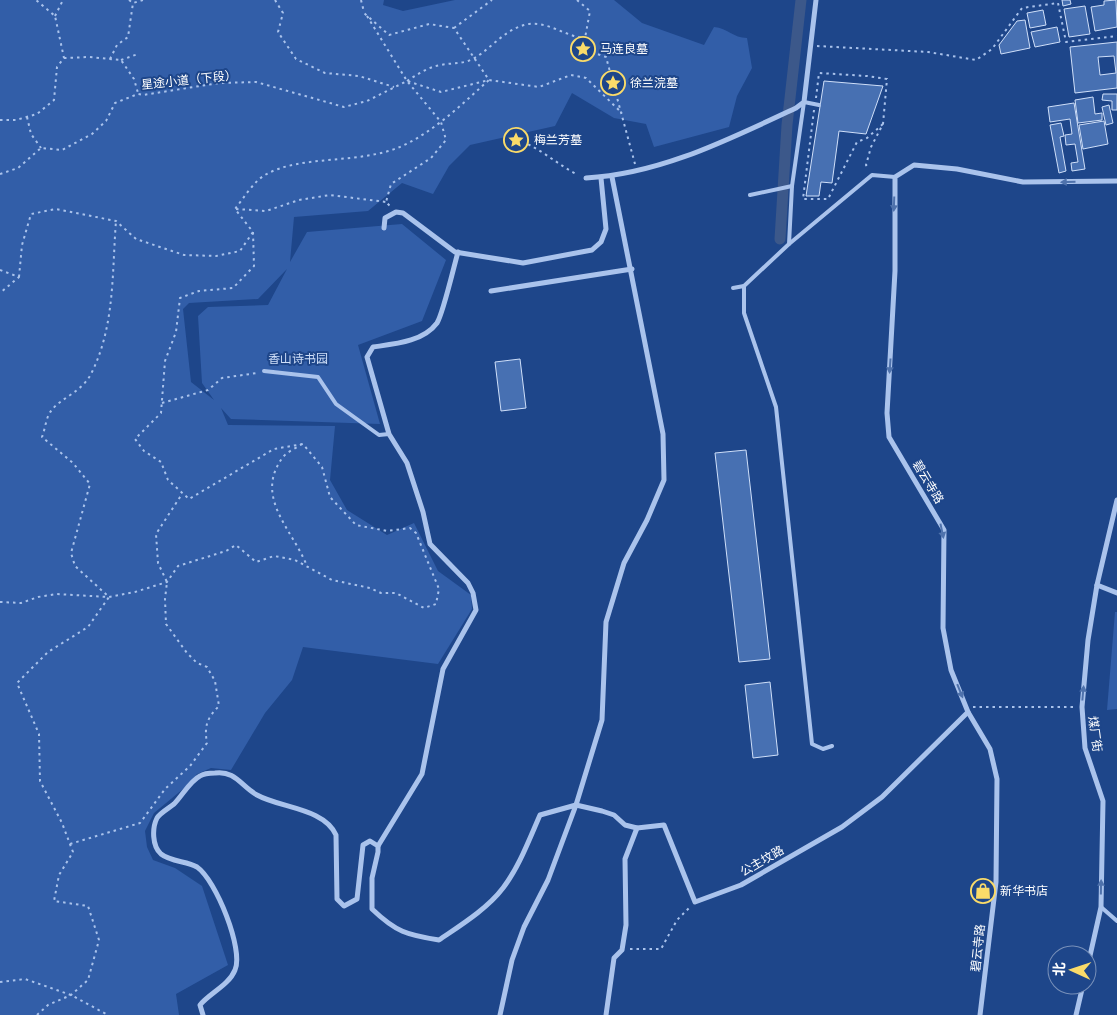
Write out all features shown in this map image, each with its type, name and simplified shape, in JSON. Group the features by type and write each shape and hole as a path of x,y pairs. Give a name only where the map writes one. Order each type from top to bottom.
{"street":[{"path":"586,178 612,177 664,166 780,116 804,102 816,0"},
{"path":"895,177 914,166 957,169 1023,182 1117,181"},
{"path":"500,1015 512,960 524,927 548,880 576,806 602,720 606,622 624,563 647,520 664,480 663,434 632,269 612,177"},
{"name":"碧云寺路","path":"895,177 895,271 887,413 889,437 944,530 943,628 951,670 967,710 990,749 997,779 996,882 980,1015"},
{"path":"384,228 385,218 396,212 403,213 458,252 523,263 592,250 601,242 606,229 602,178"},
{"path":"458,252 438,322 426,332 404,342 373,348 367,357 389,434 407,463 423,512 430,544 468,583 476,610 443,669 422,774 378,846 372,878 372,909 391,927 410,936 439,940 467,921 502,889 523,853 540,815 576,806 608,813 625,825 637,828 664,825 695,902"},
{"path":"491,291 632,269"},
{"name":"煤厂街","path":"1092,945 1101,907 1103,801 1085,748 1082,707 1088,640 1097,585 1117,500"},
{"path":"1097,585 1117,593"},
{"name":"公主坟路","path":"695,902 741,885 842,826 882,797 967,710"},
{"path":"203,1015 200,1005 235,972 239,958 217,892 210,880 196,867 161,854 155,844 153,831 157,817 174,803 200,776 217,772 235,776 256,795 319,818 332,827 336,835 338,899 344,906 357,899 363,845 370,841 378,846"},
{"path":"606,1015 614,958 622,950 626,925 625,859 637,828"},
{"path":"1076,1015 1081,995"}],"lane":[{"path":"789,244 792,186 804,102 817,104"},
{"path":"732,288 744,286 789,244 872,175 895,177"},
{"path":"750,195 792,186"},
{"path":"744,286 744,313 776,407 812,744 824,748 832,746"},
{"path":"264,371 318,377 336,404 379,435 389,434"},
{"path":"1101,907 1117,922"}],"path":[{"path":"36,0 55,16 64,58"},
{"path":"55,16 63,0"},
{"path":"129,0 133,3"},
{"path":"133,3 143,0"},
{"path":"275,0 283,13 278,32 296,59 325,73 359,76 394,87"},
{"path":"361,0 364,13 407,81 440,122 446,140 431,158 391,184 386,202"},
{"path":"364,13 388,35 428,24 454,28 492,0"},
{"path":"577,0 590,11 583,49 606,57 637,171"},
{"path":"110,59 117,45 128,37 133,3"},
{"path":"812,45 928,52 976,60 992,49 1022,8 1058,3 1066,42 1117,36"},
{"path":"474,57 509,31 529,24 546,25 572,37 585,38"},
{"path":"454,28 489,80"},
{"path":"0,120 28,117 37,114 54,100 57,67 64,58 89,57 121,60 138,54"},
{"name":"星途小道（下段）","path":"41,148 62,150 92,134 106,121 115,103 138,94 144,95 162,90 219,83 256,82 344,107 367,101 425,70 440,65 468,61 474,57"},
{"path":"121,60 134,79 138,94"},
{"path":"872,175 866,166 871,147 882,124 888,79 819,73 817,104 803,198 828,199 857,142 867,138 882,124"},
{"path":"407,81 441,92 489,80 539,87 571,75 586,78 622,113"},
{"path":"235,209 264,175 289,166 352,160 401,146 440,122 489,80"},
{"path":"0,174 18,168 41,148 31,134 28,117"},
{"path":"516,140 527,143 549,159 586,178"},
{"path":"235,209 266,212 299,200 330,195 386,202 396,212"},
{"path":"0,293 19,277 22,245 31,214 56,208 116,221 136,239 184,255 216,256 240,251 253,232"},
{"path":"235,209 253,232 254,266 233,288 199,291 180,298 176,332 166,362 161,413 135,439 144,451 160,462 168,480 189,499 274,449 303,444"},
{"path":"109,597 75,566 71,553 90,484 73,463 42,437 51,411 75,393 92,373 106,332 114,280 116,221"},
{"path":"0,270 19,277"},
{"path":"162,402 208,390 222,378 264,371"},
{"path":"70,844 140,823 165,788 190,766 207,744 204,729 208,717 219,706 215,681 207,667 197,663 187,653 166,624 164,599 167,582 178,566 226,551 236,545 256,562 274,556 296,560 332,580 370,588 381,593 396,593 424,608 436,604 439,589 416,533 410,528 387,531 356,525 330,498 322,467 303,444"},
{"path":"303,444 283,457 273,478 271,497 278,514 300,547 307,566"},
{"path":"167,582 158,563 156,534 183,494"},
{"path":"0,602 21,603 38,597 56,594 109,597 167,582"},
{"path":"37,1015 48,1005 72,995 88,980 99,940 88,906 54,901 59,875 74,852 40,781 39,734 17,683 48,652 88,627 109,597"},
{"path":"967,710 1082,707"},
{"path":"622,950 661,949 677,920 695,902"},
{"path":"0,982 25,979 72,995 108,1015"}],"green space":[{"name":"香山诗书园","path":"0,0 384,0 383,5 403,11 455,0 614,0 642,23 704,45 714,27 742,38 747,38 752,68 737,96 729,127 654,147 646,124 614,118 572,93 555,126 470,145 449,166 433,194 402,183 368,211 294,217 290,262 307,232 402,224 446,260 422,321 358,345 380,424 231,419 221,408 228,425 335,426 330,480 347,510 387,535 414,523 438,571 471,595 472,609 438,664 303,647 292,680 265,713 231,770 211,768 197,774 189,784 154,813 145,831 147,847 153,860 175,868 202,886 228,965 176,994 179,1015 0,1015","holes":["287,269 268,305 208,307 198,316 202,383 214,400 191,382 183,309 189,303 258,299"]},
{"path":"1115,612 1117,612 1117,709 1107,710"}],"building":[{"path":"1062,0 1070,0 1071,4 1063,6"},
{"path":"1116,0 1117,27 1095,31 1091,7 1104,5 1104,1"},
{"path":"1085,6 1090,34 1069,37 1064,9"},
{"path":"1043,10 1046,25 1030,28 1027,13"},
{"path":"1025,20 1030,48 1001,54 999,45 1017,21"},
{"path":"1057,27 1060,42 1035,47 1031,32"},
{"path":"1117,42 1117,88 1075,93 1070,47","holes":["1114,56 1116,73 1100,75 1098,57"]},
{"path":"824,81 883,86 866,134 839,131 832,183 821,182 819,196 806,196"},
{"path":"1103,94 1117,94 1117,110 1112,110 1112,101 1102,100"},
{"path":"1093,97 1095,114 1102,113 1102,120 1078,123 1075,100"},
{"path":"1074,103 1085,169 1072,171 1071,163 1078,162 1075,144 1066,145 1065,135 1072,134 1070,119 1050,122 1048,107"},
{"path":"1109,105 1113,123 1106,125 1102,107"},
{"path":"1104,121 1108,144 1083,149 1079,125"},
{"path":"1061,123 1064,136 1060,137 1066,171 1059,173 1050,125"},
{"path":"520,359 526,408 501,411 495,362"},
{"path":"746,450 770,659 739,662 715,453"},
{"path":"770,682 778,755 753,758 745,685"}],"waterway":[{"path":"780,239 787,125 801,0"}],"place":[{"name":"马连良墓","path":"583,49"},
{"name":"徐兰浣墓","path":"613,83"},
{"name":"梅兰芳墓","path":"516,140"},
{"name":"新华书店","path":"983,891"}]}
